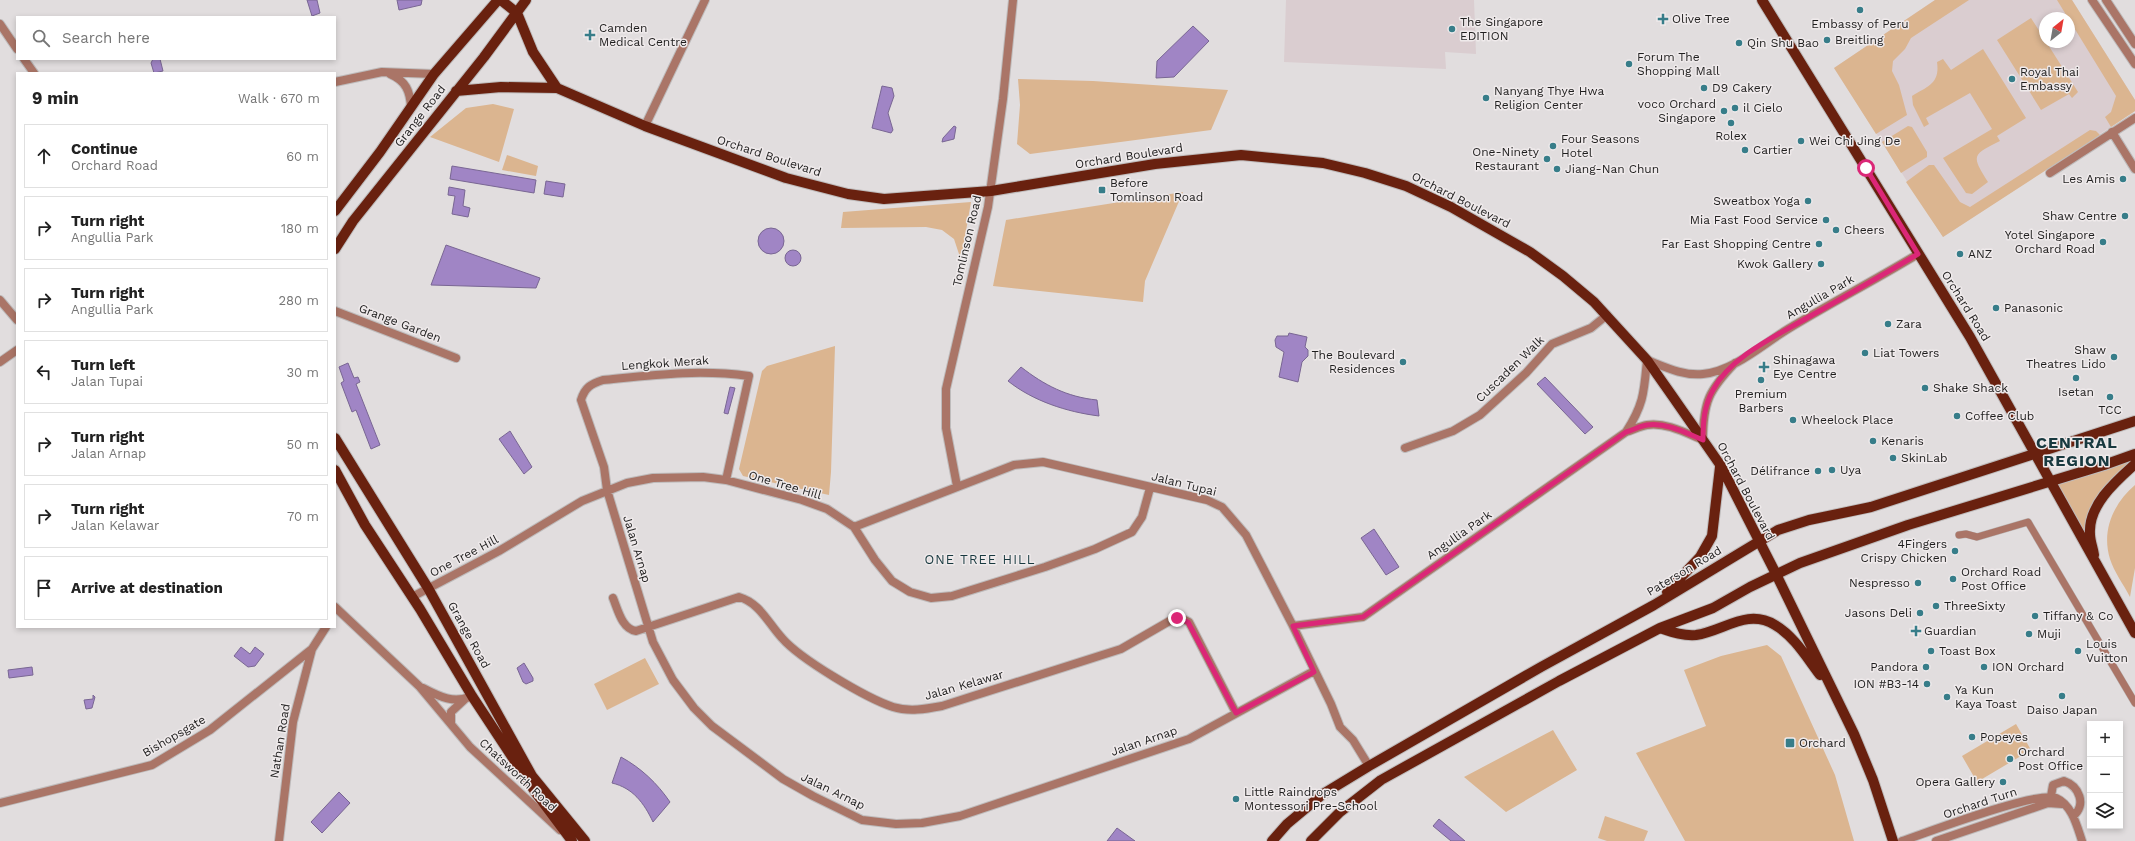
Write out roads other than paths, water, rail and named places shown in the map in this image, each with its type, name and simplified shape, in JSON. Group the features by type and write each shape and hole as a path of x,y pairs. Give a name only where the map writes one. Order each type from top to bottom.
{"main road":[{"path":"499,0 517,13 533,52 557,88"},
{"name":"Grange Road","path":"336,210 380,152 434,74 499,0"},
{"name":"Grange Road","path":"336,247 353,221 526,0"},
{"name":"Orchard Road","path":"1762,0 1970,337 2135,633"},
{"name":"Orchard Boulevard","path":"456,91 507,86 557,88 645,126 786,178 848,194 884,199 990,191 1154,164 1241,155 1323,163 1406,186 1451,207 1530,252 1563,276 1608,315 1647,360 1703,440 1720,466 1751,524 1758,542 1776,574 1832,692 1870,774 1893,841"},
{"name":"Paterson Road","path":"1272,841 1288,824 1323,794 1541,667 1654,605 1778,530 1809,520 1871,507 2135,421"},
{"name":"Grange Road","path":"336,440 428,588 532,776 585,841"},
{"path":"1311,841 1340,812 1381,780 1559,681 1660,628 1713,608 1776,574 1800,563 1908,525 2104,465 2135,454"},
{"path":"2096,565 2090,533 2092,518 2106,493 2135,464"},
{"path":"1654,605 1700,557 1712,536 1717,513 1720,466"},
{"path":"336,472 365,525 412,596 469,697 572,841"},
{"path":"1660,628 1685,636 1697,634 1746,618 1765,620 1786,633 1832,692"}],"street":[{"path":"645,126 705,0"},
{"name":"Tomlinson Road","path":"957,486 946,428 946,389 990,191 1007,65 1013,0"},
{"path":"2092,0 2135,64"},
{"path":"2106,0 2135,44"},
{"path":"0,24 16,48"},
{"path":"25,60 33,72"},
{"path":"384,72 398,79 408,87 411,107"},
{"path":"336,82 384,72 434,74"},
{"path":"2050,173 2135,118"},
{"path":"2112,132 2135,169"},
{"name":"Angullia Park","path":"1293,626 1363,617 1626,432 1647,425 1660,425 1673,428 1703,440 1703,416 1707,402 1720,378 1735,363 1789,328 1918,254"},
{"path":"0,300 16,319"},
{"name":"Grange Garden","path":"336,311 456,358"},
{"name":"Cuscaden Walk","path":"1405,448 1452,431 1480,415 1526,373 1552,344 1591,328 1608,315"},
{"path":"0,362 16,351"},
{"name":"Angullia Park","path":"1626,432 1637,414 1643,398 1647,360 1679,372 1703,374 1735,363"},
{"name":"Lengkok Merak","path":"607,490 604,467 581,400 584,390 591,384 603,380 681,372 719,372 749,376 726,480"},
{"name":"Jalan Tupai","path":"854,527 1014,464 1043,462 1207,500 1222,507 1246,534 1331,704 1340,727 1353,740 1369,766"},
{"name":"One Tree Hill","path":"412,596 499,551 582,501 627,483 653,478 703,477 726,480 802,500 827,509 854,527 875,560 892,581 910,592 930,598 952,596 1045,567 1094,550 1132,532 1142,517 1150,488"},
{"name":"Jalan Arnap","path":"607,490 652,642 673,680 694,708 712,726 783,779 813,796 862,820 896,824 922,823 960,816 1189,739 1314,672"},
{"path":"1959,535 1966,534 1977,537 2028,522 2135,703"},
{"name":"Jalan Kelawar","path":"648,627 739,597 748,599 757,606 782,639 802,657 872,697 894,707 919,710 942,706 1121,649 1173,619 1181,618 1188,622 1236,713"},
{"path":"613,598 625,626 630,630 636,631 648,627"},
{"name":"Chatsworth Road","path":"336,610 419,686 470,747 572,841"},
{"name":"Nathan Road","path":"279,841 292,722 312,649 324,628"},
{"name":"Bishopsgate","path":"0,803 152,765 210,730 312,649"},
{"name":"Chatsworth Road","path":"419,686 445,699 454,700 469,697"},
{"path":"451,724 451,712 469,697"},
{"path":"2073,816 2080,810 2081,805 2075,787 2064,781 2057,782 2052,789 2054,799 2062,801 2073,816 2082,841"},
{"name":"Orchard Turn","path":"1902,841 2040,797 2054,799"},
{"name":"Orchard Turn","path":"1936,841 2005,816 2048,803 2054,799"}],"place":[{"name":"Embassy of Peru","path":"1860,10"},
{"name":"Olive Tree","path":"1663,19"},
{"name":"The Singapore EDITION","path":"1452,29"},
{"name":"Camden Medical Centre","path":"590,35"},
{"name":"Breitling","path":"1827,40"},
{"name":"Qin Shu Bao","path":"1739,43"},
{"name":"Forum The Shopping Mall","path":"1629,64"},
{"name":"Royal Thai Embassy","path":"2012,79"},
{"name":"D9 Cakery","path":"1704,88"},
{"name":"Nanyang Thye Hwa Religion Center","path":"1486,98"},
{"name":"il Cielo","path":"1735,108"},
{"name":"voco Orchard Singapore","path":"1724,111"},
{"name":"Rolex","path":"1731,123"},
{"name":"Wei Chi Jing De","path":"1801,141"},
{"name":"Four Seasons Hotel","path":"1553,146"},
{"name":"Cartier","path":"1745,150"},
{"name":"One-Ninety Restaurant","path":"1547,159"},
{"name":"Jiang-Nan Chun","path":"1557,169"},
{"name":"Les Amis","path":"2123,179"},
{"name":"Before Tomlinson Road","path":"1102,190"},
{"name":"Sweatbox Yoga","path":"1808,201"},
{"name":"Shaw Centre","path":"2125,216"},
{"name":"Mia Fast Food Service","path":"1826,220"},
{"name":"Cheers","path":"1836,230"},
{"name":"Yotel Singapore Orchard Road","path":"2103,242"},
{"name":"Far East Shopping Centre","path":"1819,244"},
{"name":"ANZ","path":"1960,254"},
{"name":"Kwok Gallery","path":"1821,264"},
{"name":"Panasonic","path":"1996,308"},
{"name":"Zara","path":"1888,324"},
{"name":"Liat Towers","path":"1865,353"},
{"name":"Shaw Theatres Lido","path":"2114,357"},
{"name":"The Boulevard Residences","path":"1403,362"},
{"name":"Shinagawa Eye Centre","path":"1764,367"},
{"name":"Isetan","path":"2076,378"},
{"name":"Premium Barbers","path":"1761,380"},
{"name":"Shake Shack","path":"1925,388"},
{"name":"TCC","path":"2110,397"},
{"name":"Coffee Club","path":"1957,416"},
{"name":"Wheelock Place","path":"1793,420"},
{"name":"Kenaris","path":"1873,441"},
{"name":"SkinLab","path":"1893,458"},
{"name":"Uya","path":"1832,470"},
{"name":"Délifrance","path":"1818,471"},
{"name":"4Fingers Crispy Chicken","path":"1955,551"},
{"name":"Orchard Road Post Office","path":"1953,579"},
{"name":"Nespresso","path":"1918,583"},
{"name":"ThreeSixty","path":"1936,606"},
{"name":"Jasons Deli","path":"1920,613"},
{"name":"Tiffany & Co","path":"2035,616"},
{"name":"Guardian","path":"1916,631"},
{"name":"Muji","path":"2029,634"},
{"name":"Toast Box","path":"1931,651"},
{"name":"Louis Vuitton","path":"2078,651"},
{"name":"Pandora","path":"1926,667"},
{"name":"ION Orchard","path":"1984,667"},
{"name":"ION #B3-14","path":"1927,684"},
{"name":"Daiso Japan","path":"2062,696"},
{"name":"Ya Kun Kaya Toast","path":"1947,697"},
{"name":"Popeyes","path":"1972,737"},
{"name":"Orchard","path":"1790,743"},
{"name":"Orchard Post Office","path":"2010,759"},
{"name":"Opera Gallery","path":"2003,782"},
{"name":"Little Raindrops Montessori Pre-School","path":"1236,799"}],"district":[{"name":"CENTRAL REGION","path":"2077,451"},
{"name":"ONE TREE HILL","path":"980,559"}]}
